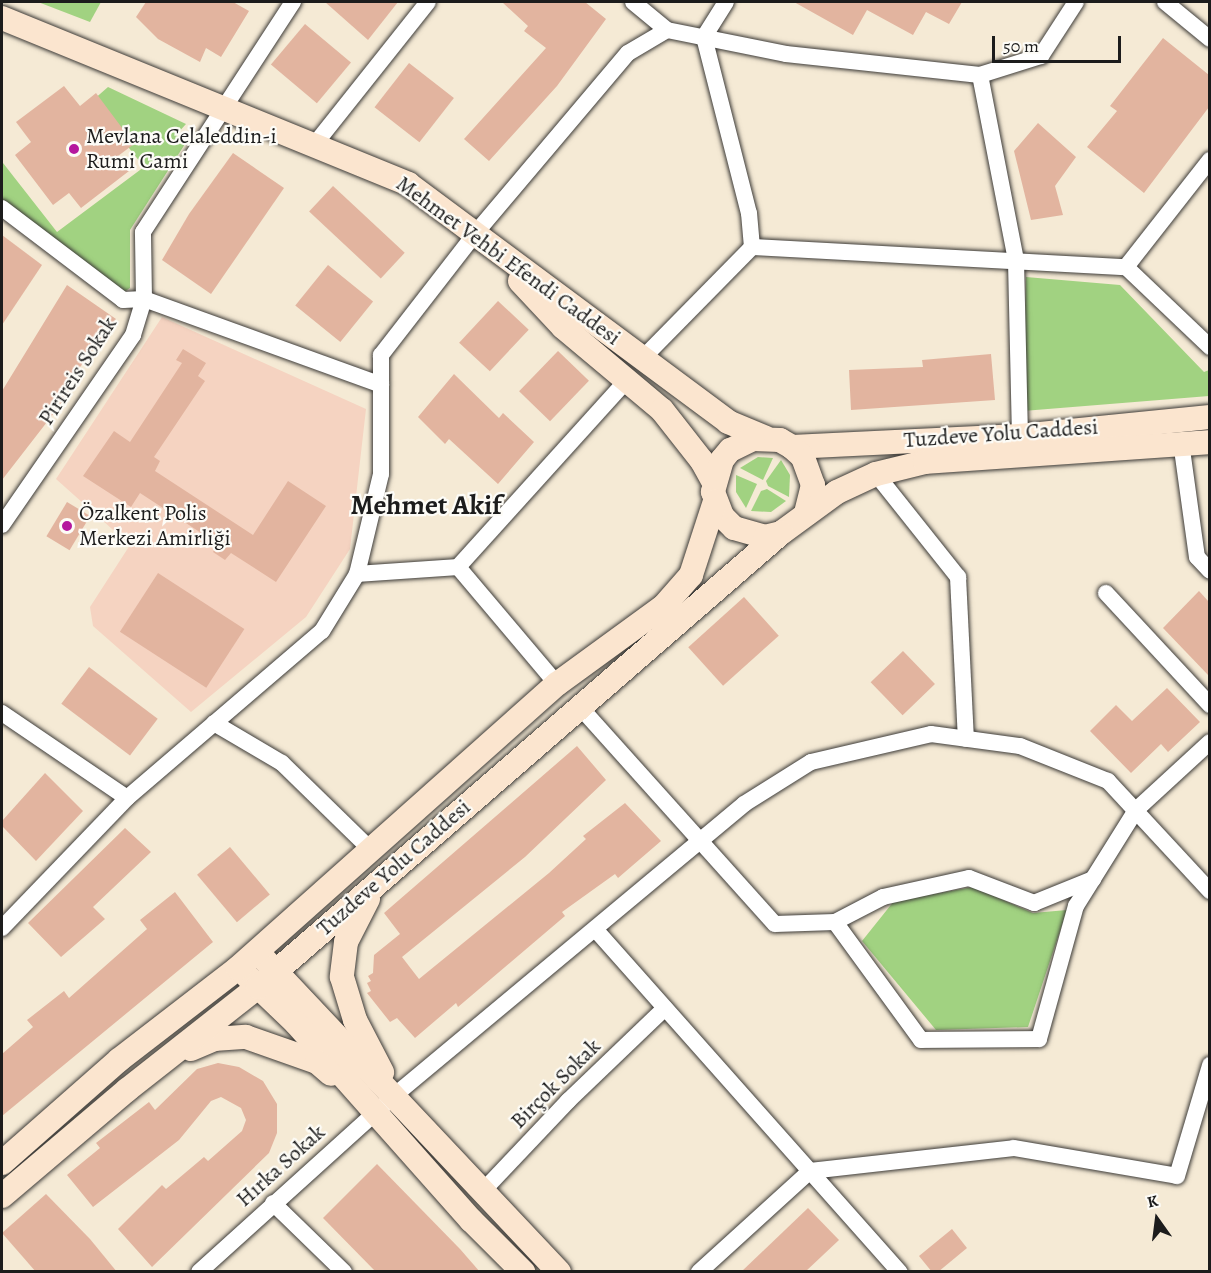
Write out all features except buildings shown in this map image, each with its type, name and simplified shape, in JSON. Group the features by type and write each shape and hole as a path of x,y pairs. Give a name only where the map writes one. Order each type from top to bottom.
{"main road":[{"name":"Mehmet Vehbi Efendi Caddesi","path":"2,18 225,107 408,184 728,422 766,438"},
{"path":"480,239 562,327 662,410 702,461 714,492 734,528 765,537 781,534 806,513 811,500 812,478 803,457 792,447 766,438 747,441 730,450 722,460 714,492"},
{"name":"Tuzdeve Yolu Caddesi","path":"792,447 1020,436 1209,417"},
{"name":"Tuzdeve Yolu Caddesi","path":"806,513 876,474 925,462 1181,442 1209,442"},
{"name":"Tuzdeve Yolu Caddesi","path":"2,1163 119,1060 238,968 557,684 664,606 691,575 714,492"},
{"name":"Tuzdeve Yolu Caddesi","path":"2,1196 266,979 781,534"},
{"path":"376,884 346,942 342,977 355,1020 395,1095"},
{"path":"256,950 266,979 471,1220 524,1272"},
{"path":"238,968 266,979 395,1095 481,1193 559,1272"},
{"path":"164,1061 214,1039 246,1038 317,1062 376,1111"}],"street":[{"name":"Pirireis Sokak","path":"2,525 133,335 144,299 142,232 293,2"},
{"path":"315,144 428,2"},
{"path":"633,2 667,30 786,54 980,75 1041,56 1076,2"},
{"path":"726,2 704,37 749,213 752,247"},
{"path":"1165,2 1209,39"},
{"path":"2,928 127,798 322,631 357,574 381,474 381,355 480,239 628,53 667,30"},
{"path":"980,75 1016,261 1020,436"},
{"path":"1126,267 1209,160"},
{"path":"2,208 123,300 144,299 381,385"},
{"path":"642,359 752,247 1126,267 1209,347"},
{"path":"357,574 458,567 627,380"},
{"path":"1181,442 1197,557 1209,571"},
{"path":"876,474 958,577 966,739"},
{"path":"458,567 557,684"},
{"path":"1106,593 1209,705"},
{"path":"581,708 775,924 835,922 883,897 969,878 1034,903 1094,879"},
{"path":"2,713 127,798"},
{"path":"214,723 282,763 371,850"},
{"name":"Hırka Sokak","path":"199,1272 376,1111 744,804 811,762 931,734 1020,746 1108,781 1209,891"},
{"path":"835,922 921,1040 1039,1040 1076,906 1136,810 1209,742"},
{"path":"595,929 900,1272"},
{"name":"Birçok Sokak","path":"481,1193 568,1101 665,1008"},
{"path":"699,1272 810,1171 1014,1148 1177,1176 1209,1065"},
{"path":"273,1203 344,1272"}],"shaded area":[{"path":"162,317 366,409 350,549 306,617 191,712 93,626 90,607 130,545 56,479"}],"green space":[{"path":"38,2 101,2 90,22"},
{"path":"108,87 186,124 176,135 185,144 130,230 130,288 124,292 2,199 3,163 57,232 144,167 92,101"},
{"path":"1026,277 1120,285 1204,372 1209,370 1209,396 1023,411"},
{"path":"758,457 773,458 763,480 740,468"},
{"path":"781,460 790,475 789,497 768,486 766,481"},
{"path":"736,475 757,484 746,508 736,492"},
{"path":"767,489 786,501 771,512 751,511 761,491"},
{"path":"973,887 1033,913 1067,910 1028,1027 936,1030 862,941 894,901"}],"place":[{"name":"Mevlana Celaleddin-i Rumi Cami","path":"74,149"},
{"name":"Özalkent Polis Merkezi Amirliği","path":"67,526"}],"district":[{"name":"Mehmet Akif","path":"426,505"}]}
